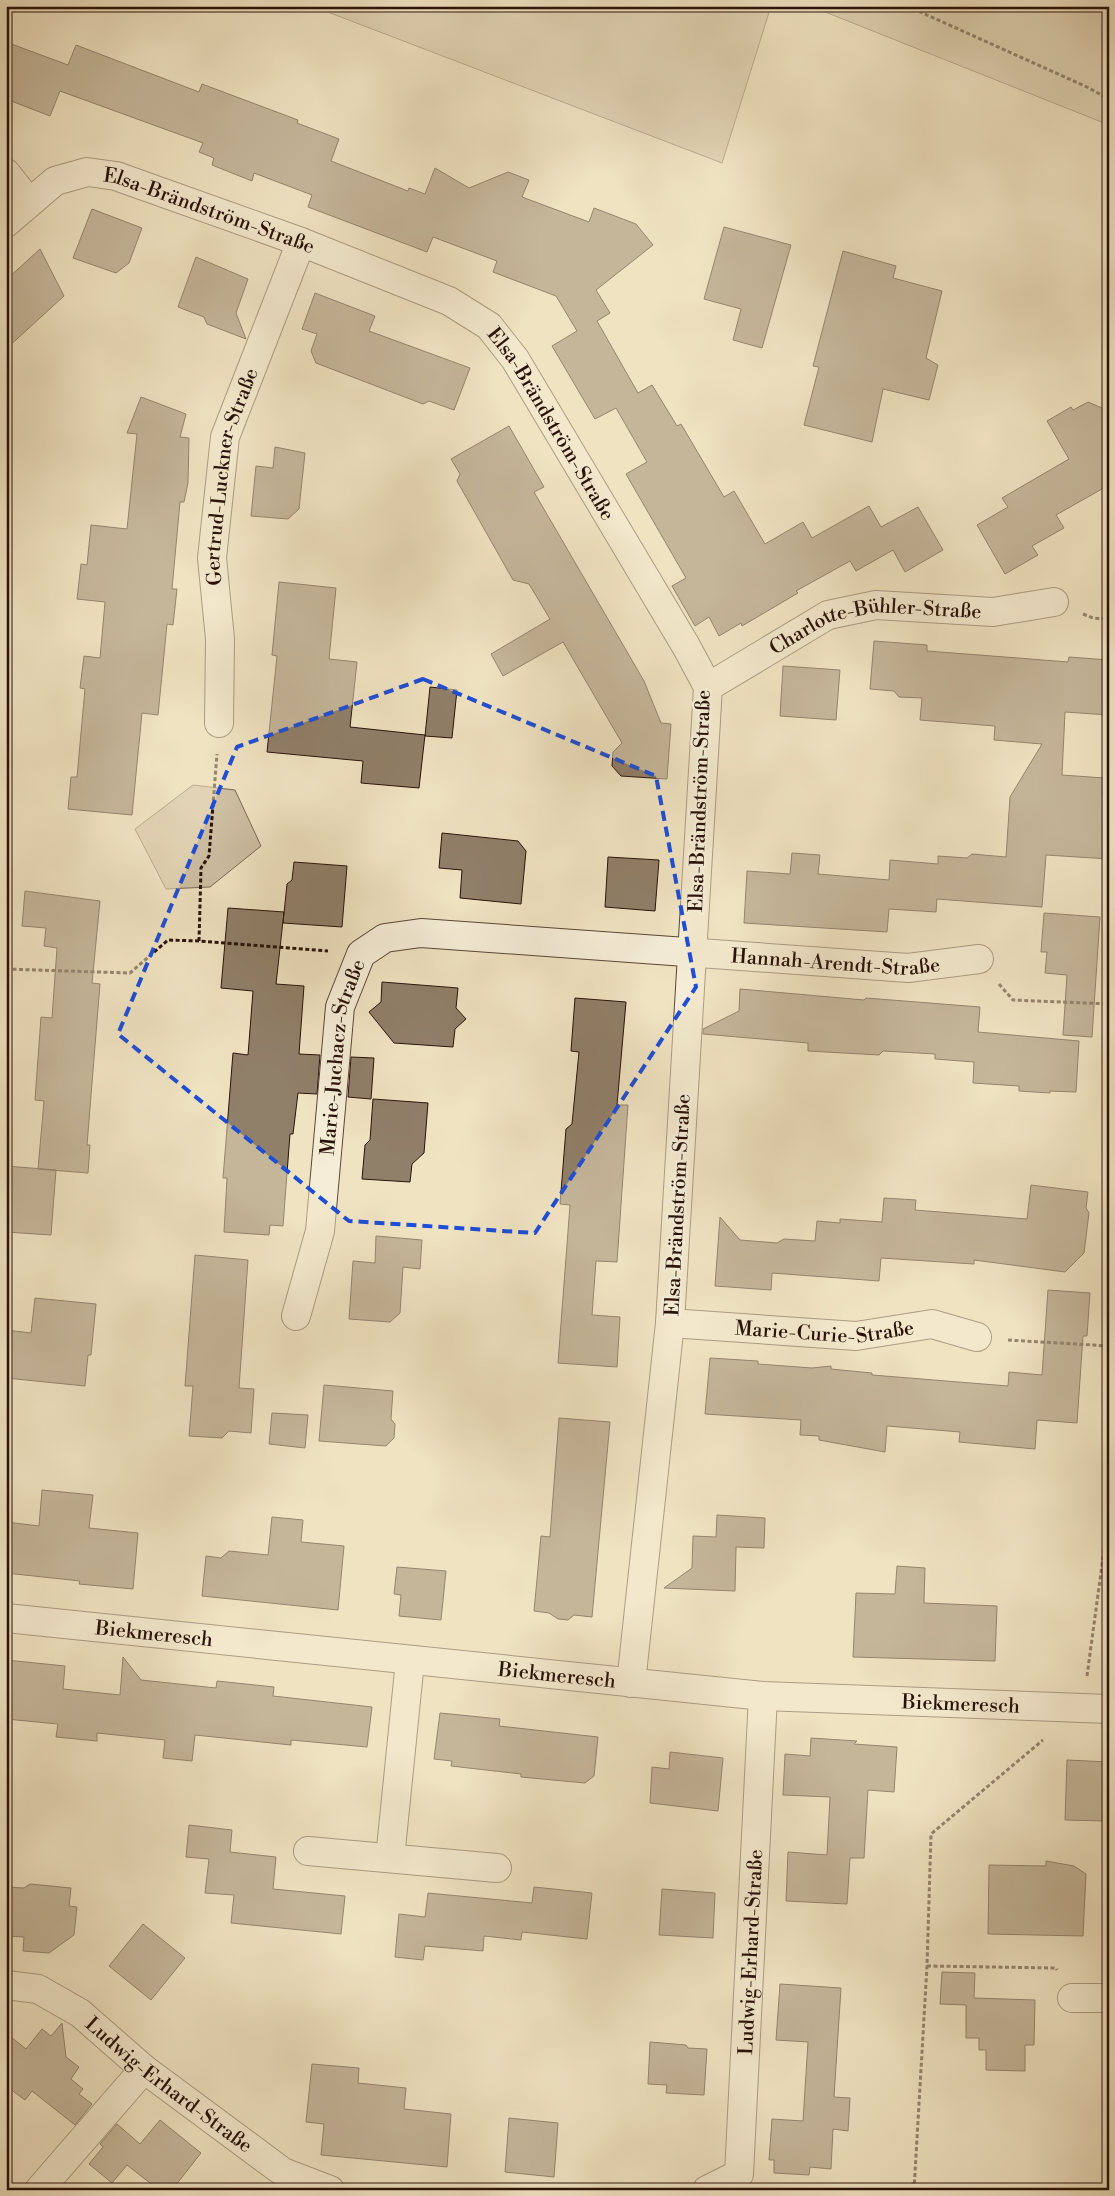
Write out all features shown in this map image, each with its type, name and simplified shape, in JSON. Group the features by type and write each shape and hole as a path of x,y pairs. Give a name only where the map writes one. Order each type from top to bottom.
{"street":[{"name":"Elsa-Brändström-Straße","path":"6,223 55,181 87,172 116,176 300,242 449,300 489,326 516,359 686,646 708,687 670,1323 632,1683"},
{"path":"6,173 29,202"},
{"name":"Gertrud-Luckner-Straße","path":"219,723 220,639 212,558 225,436 300,242"},
{"name":"Charlotte-Bühler-Straße","path":"708,687 828,615 876,605 993,612 1054,602"},
{"name":"Marie-Juchacz-Straße","path":"296,1316 320,1231 340,1007 360,954 385,938 421,933 692,953"},
{"name":"Hannah-Arendt-Straße","path":"692,953 908,968 979,959"},
{"name":"Marie-Curie-Straße","path":"670,1323 856,1336 932,1324 978,1337"},
{"name":"Biekmeresch","path":"6,1618 763,1696 1096,1708"},
{"path":"390,1858 410,1661"},
{"name":"Ludwig-Erhard-Straße","path":"708,2190 740,2174 763,1696"},
{"path":"308,1850 497,1868"},
{"name":"Ludwig-Erhard-Straße","path":"6,1985 38,1989 80,2013 144,2069 283,2172 330,2190"},
{"path":"1072,1998 1109,1998"},
{"path":"39,2190 144,2069"}],"path":[{"path":"907,6 1087,87 1109,99"},
{"path":"199,941 201,868 209,856 219,723"},
{"path":"6,968 130,973 168,940 360,954"},
{"path":"979,959 1013,1000 1109,1004"},
{"path":"978,1337 996,1340 1109,1346"},
{"path":"1096,1708 1109,1513"},
{"path":"914,2190 927,1966 931,1834 1045,1739"},
{"path":"927,1966 1056,1968 1072,1998"},
{"path":"906,2190 914,2183"}],"highlighted area":[{"path":"423,679 656,776 696,987 535,1233 349,1221 118,1034 237,747"}],"shaded area":[{"path":"312,6 771,6 722,163"},
{"path":"810,6 1109,6 1109,125"},
{"path":"193,785 235,790 261,846 210,887 166,889 135,829"}],"building":[{"path":"6,42 68,65 76,45 199,92 202,84 298,120 297,123 339,139 331,161 408,191 409,188 425,194 435,168 469,188 508,172 529,180 522,197 589,222 594,208 636,224 653,245 596,290 610,313 597,321 638,393 652,385 677,426 681,424 724,497 734,491 765,544 803,522 812,538 869,506 881,527 918,507 943,550 905,572 893,550 856,571 850,561 796,591 798,593 742,626 741,623 719,636 709,617 695,626 672,586 686,578 626,474 647,462 616,408 595,419 552,346 577,331 556,296 493,272 497,261 433,237 427,252 308,207 312,195 254,173 252,181 212,165 214,158 199,152 203,143 60,91 50,116 6,99"},
{"path":"92,209 142,228 129,263 116,273 73,258"},
{"path":"724,227 791,245 762,348 733,340 741,309 704,299"},
{"path":"40,249 64,296 6,349 6,280"},
{"path":"843,251 896,266 893,278 942,291 926,358 938,365 929,400 883,389 872,442 804,425 819,367 813,366"},
{"path":"196,257 248,279 236,313 246,339 207,324 204,317 178,307"},
{"path":"315,293 375,316 369,331 470,368 454,410 429,401 423,404 316,363 311,351 317,334 302,329"},
{"path":"141,397 186,414 180,437 189,438 188,483 184,502 180,502 172,589 177,589 173,625 167,624 158,715 142,713 132,815 68,809 71,777 77,777 85,689 80,688 84,656 100,658 105,602 77,599 81,564 87,565 91,525 127,529 137,434 127,433"},
{"path":"1088,402 1109,411 1109,485 1056,515 1064,528 1032,546 1038,555 1005,574 977,525 1008,507 1002,498 1069,459 1047,421 1071,407 1073,410"},
{"path":"509,426 544,487 534,492 644,681 661,723 671,724 667,779 621,776 612,766 613,752 622,743 563,642 503,676 491,654 550,619 529,584 513,580 457,481 460,474 451,459"},
{"path":"275,447 305,453 299,509 288,519 251,516 256,466 273,468"},
{"path":"279,582 336,588 329,659 357,662 350,727 425,735 419,788 361,783 363,761 267,752 277,656 272,655"},
{"path":"874,641 927,645 927,651 1068,662 1069,657 1109,660 1109,715 1065,712 1062,775 1104,778 1103,795 1106,795 1103,831 1109,831 1109,859 1046,855 1042,907 937,899 936,912 889,909 887,932 744,923 747,871 790,874 792,853 820,855 818,874 889,880 890,860 938,864 938,856 967,858 972,854 1006,857 1010,797 1042,744 994,740 995,726 920,720 922,698 899,697 894,691 870,689"},
{"path":"783,666 840,670 836,720 780,716"},
{"path":"430,687 457,690 452,738 425,736"},
{"path":"442,833 518,841 526,851 521,904 460,898 462,870 439,868"},
{"path":"608,857 659,860 655,911 605,907"},
{"path":"294,862 347,866 342,927 283,923 287,884 292,880"},
{"path":"25,891 100,901 92,983 100,984 87,1145 90,1145 88,1173 38,1169 44,1101 35,1100 41,1017 52,1018 57,948 44,946 46,928 22,926"},
{"path":"228,908 284,912 276,984 304,986 299,1054 320,1055 317,1094 298,1093 293,1134 290,1134 283,1226 270,1225 269,1235 224,1232 227,1178 223,1178 233,1053 248,1055 253,991 221,988"},
{"path":"1044,913 1100,917 1092,1037 1063,1035 1067,975 1045,973 1047,952 1041,952"},
{"path":"382,982 458,988 456,1008 466,1019 455,1029 453,1047 394,1043 369,1012 381,1002"},
{"path":"740,989 864,1000 866,998 980,1007 978,1032 1079,1041 1076,1092 1019,1091 1019,1086 973,1083 974,1062 935,1059 935,1054 883,1051 879,1055 808,1051 808,1043 703,1034 703,1029 739,1011"},
{"path":"575,998 626,1002 617,1105 628,1105 617,1262 596,1261 592,1315 620,1317 617,1367 558,1363 570,1205 560,1204 566,1129 572,1124 579,1052 571,1051"},
{"path":"351,1057 374,1058 371,1099 348,1097"},
{"path":"373,1099 428,1103 424,1153 412,1164 410,1182 362,1179 365,1145 370,1140"},
{"path":"6,1166 56,1170 51,1235 6,1232"},
{"path":"1031,1185 1088,1192 1086,1208 1089,1213 1084,1253 1065,1272 974,1260 974,1264 881,1258 879,1281 772,1273 771,1290 715,1286 720,1217 740,1240 777,1243 784,1239 815,1241 817,1221 840,1223 840,1219 882,1222 884,1198 916,1200 915,1210 1027,1219"},
{"path":"376,1236 422,1240 420,1269 403,1267 400,1313 390,1322 349,1319 353,1261 375,1263"},
{"path":"195,1255 248,1260 239,1388 254,1389 251,1433 229,1431 222,1438 189,1436 193,1386 185,1386"},
{"path":"1048,1290 1090,1293 1087,1336 1083,1336 1077,1423 1037,1420 1035,1449 959,1442 960,1432 887,1426 885,1452 819,1440 819,1436 800,1435 801,1420 705,1414 710,1358 758,1361 758,1364 812,1368 831,1366 831,1369 872,1373 872,1375 1008,1386 1009,1372 1042,1375"},
{"path":"35,1298 96,1304 91,1355 88,1355 85,1386 6,1378 6,1330 31,1333"},
{"path":"324,1385 393,1391 391,1419 395,1424 394,1438 386,1446 319,1441"},
{"path":"272,1413 308,1415 305,1448 269,1444"},
{"path":"559,1418 610,1422 592,1617 574,1615 568,1620 558,1619 549,1613 534,1611 541,1536 550,1537"},
{"path":"42,1490 93,1495 89,1528 138,1533 133,1589 79,1584 80,1581 6,1573 6,1522 39,1526"},
{"path":"717,1515 765,1518 764,1548 736,1547 735,1591 664,1588 692,1568 693,1536 716,1537"},
{"path":"272,1517 303,1520 301,1542 344,1546 338,1610 202,1596 206,1556 221,1558 229,1551 268,1555"},
{"path":"897,1566 925,1568 924,1603 997,1606 995,1661 853,1657 856,1593 895,1594"},
{"path":"397,1567 446,1571 441,1620 399,1616 401,1595 394,1594"},
{"path":"123,1657 141,1680 216,1688 217,1681 274,1687 273,1696 372,1707 367,1747 291,1740 291,1745 195,1735 192,1761 163,1758 165,1740 97,1733 97,1741 56,1737 58,1724 6,1719 6,1660 65,1666 63,1689 120,1695"},
{"path":"440,1713 500,1719 499,1726 598,1737 594,1776 585,1783 521,1777 521,1774 451,1766 452,1761 434,1759"},
{"path":"811,1738 857,1741 854,1744 897,1747 894,1792 868,1790 864,1858 850,1858 847,1904 786,1901 788,1852 827,1855 830,1797 783,1795 785,1754 810,1756"},
{"path":"670,1752 723,1758 718,1811 650,1803 652,1767 669,1769"},
{"path":"1067,1760 1109,1762 1109,1813 1105,1813 1105,1821 1065,1820"},
{"path":"189,1825 232,1830 230,1852 276,1857 273,1889 345,1896 341,1934 231,1923 234,1895 205,1893 209,1859 186,1857"},
{"path":"1046,1861 1074,1866 1086,1874 1083,1936 988,1934 989,1865 1046,1866"},
{"path":"30,1884 71,1888 69,1906 77,1907 74,1935 49,1953 23,1951 24,1937 6,1936 6,1887 24,1888"},
{"path":"534,1887 592,1893 587,1939 522,1932 521,1940 484,1936 483,1951 425,1946 423,1960 395,1957 399,1914 425,1917 428,1893 532,1903"},
{"path":"662,1889 715,1893 713,1938 659,1935"},
{"path":"143,1924 185,1958 151,2000 109,1966"},
{"path":"942,1972 975,1973 974,1998 1035,2000 1034,2045 1025,2045 1025,2071 986,2070 986,2050 979,2050 979,2038 966,2038 966,2005 940,2004"},
{"path":"780,1984 841,1988 834,2097 850,2098 848,2131 833,2129 831,2169 810,2167 809,2175 774,2173 774,2160 769,2160 772,2119 803,2121 808,2042 776,2040"},
{"path":"62,2023 66,2057 79,2067 71,2079 83,2089 79,2094 92,2104 75,2125 32,2091 25,2100 6,2086 6,2033 26,2049 42,2029 51,2036"},
{"path":"650,2042 707,2049 704,2095 666,2093 667,2085 648,2084"},
{"path":"312,2064 359,2068 358,2083 406,2088 404,2109 451,2114 447,2167 321,2155 324,2124 306,2122"},
{"path":"509,2118 558,2123 554,2177 505,2172"},
{"path":"160,2120 201,2153 172,2190 159,2190 127,2165 112,2183 89,2164 103,2147 100,2144 117,2124 140,2144"}]}
